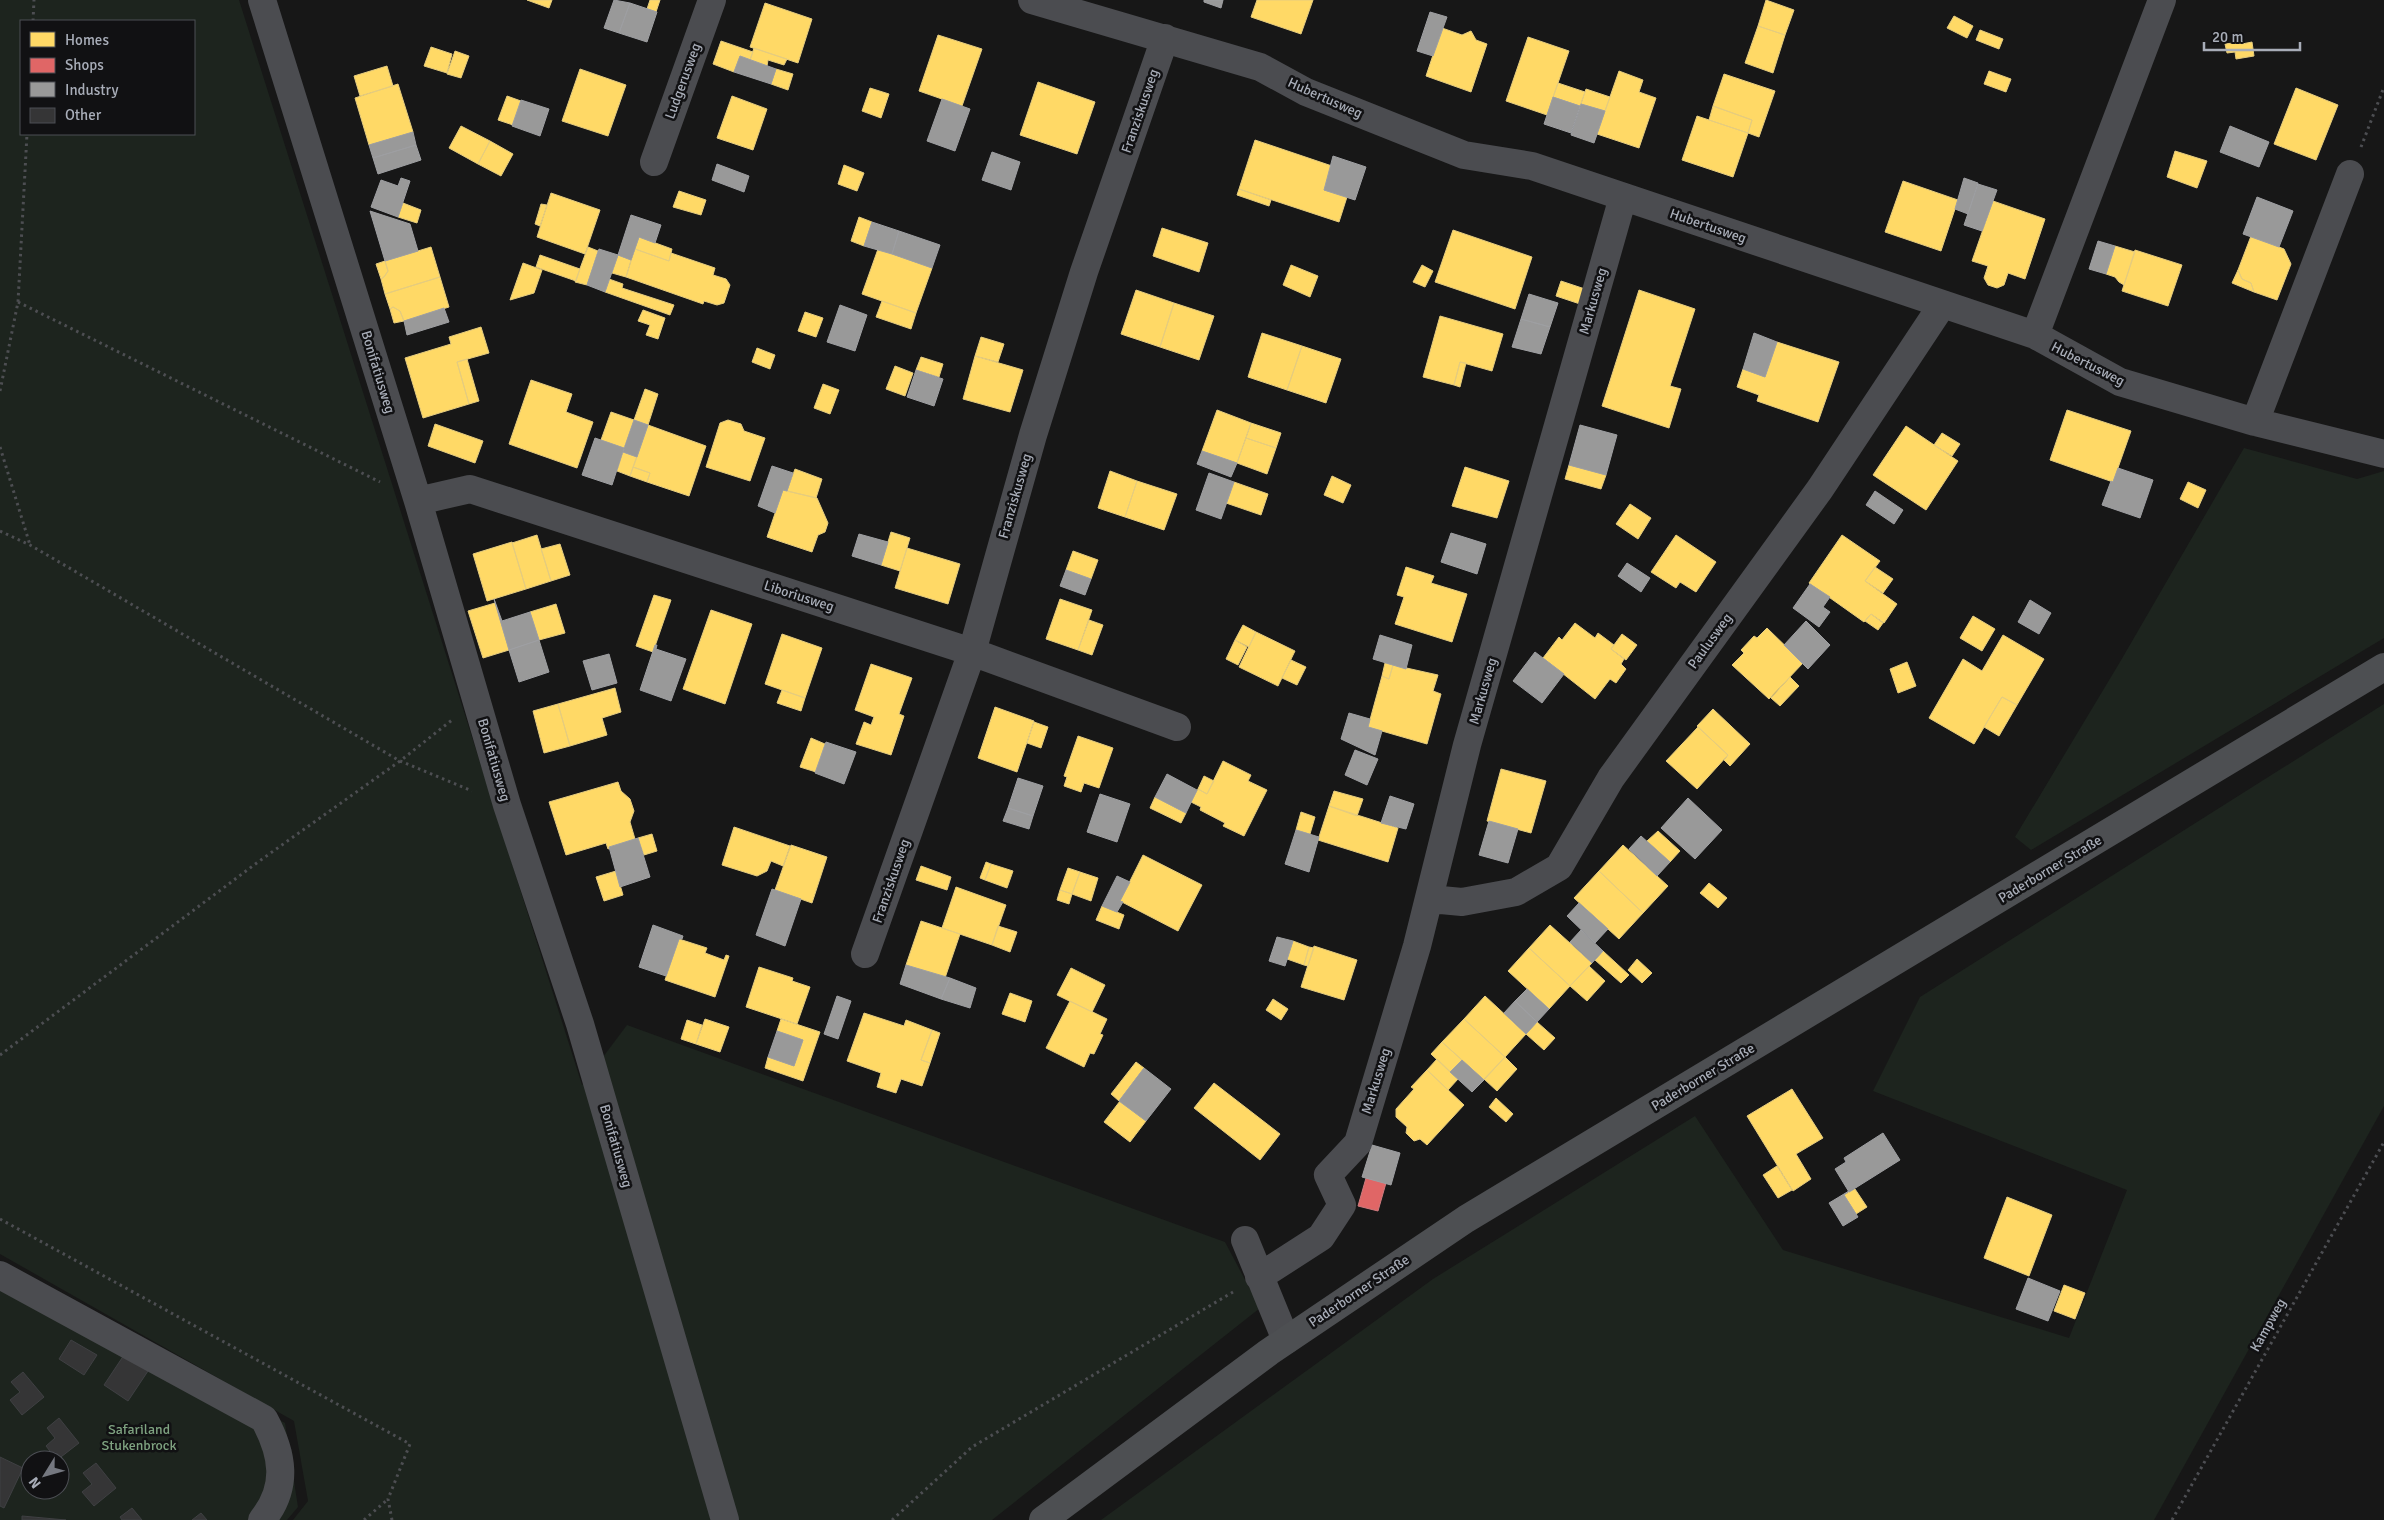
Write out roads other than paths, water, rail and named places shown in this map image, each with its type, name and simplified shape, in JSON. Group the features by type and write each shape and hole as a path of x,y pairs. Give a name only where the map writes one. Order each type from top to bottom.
{"main road":[{"name":"Paderborner Straße","path":"1043,1520 1286,1340 1466,1219 2384,667"}],"street":[{"name":"Bonifatiusweg","path":"262,0 418,501 478,700 507,805 580,1024 725,1520"},
{"name":"Ludgerusweg","path":"654,162 712,0"},
{"name":"Hubertusweg","path":"1032,0 1260,67 1306,92 1464,155 1532,166 2034,335 2120,382 2255,422 2384,454"},
{"path":"2034,335 2162,0"},
{"name":"Franziskusweg","path":"865,954 972,652 1033,434 1084,272 1165,38"},
{"path":"2255,422 2350,174"},
{"name":"Markusweg","path":"1260,1277 1320,1237 1342,1204 1328,1175 1358,1143 1430,899 1467,746 1623,197"},
{"name":"Paulusweg","path":"1430,899 1462,902 1516,892 1559,867 1611,778 1820,489 1942,305"},
{"name":"Liboriusweg","path":"418,501 470,489 972,652 1177,727"},
{"path":"1245,1240 1286,1340"},
{"path":"0,1275 264,1419 275,1440 280,1463 279,1489 262,1520"}],"park label":[{"name":"Safariland Stukenbrock","path":"139,1438"}]}
